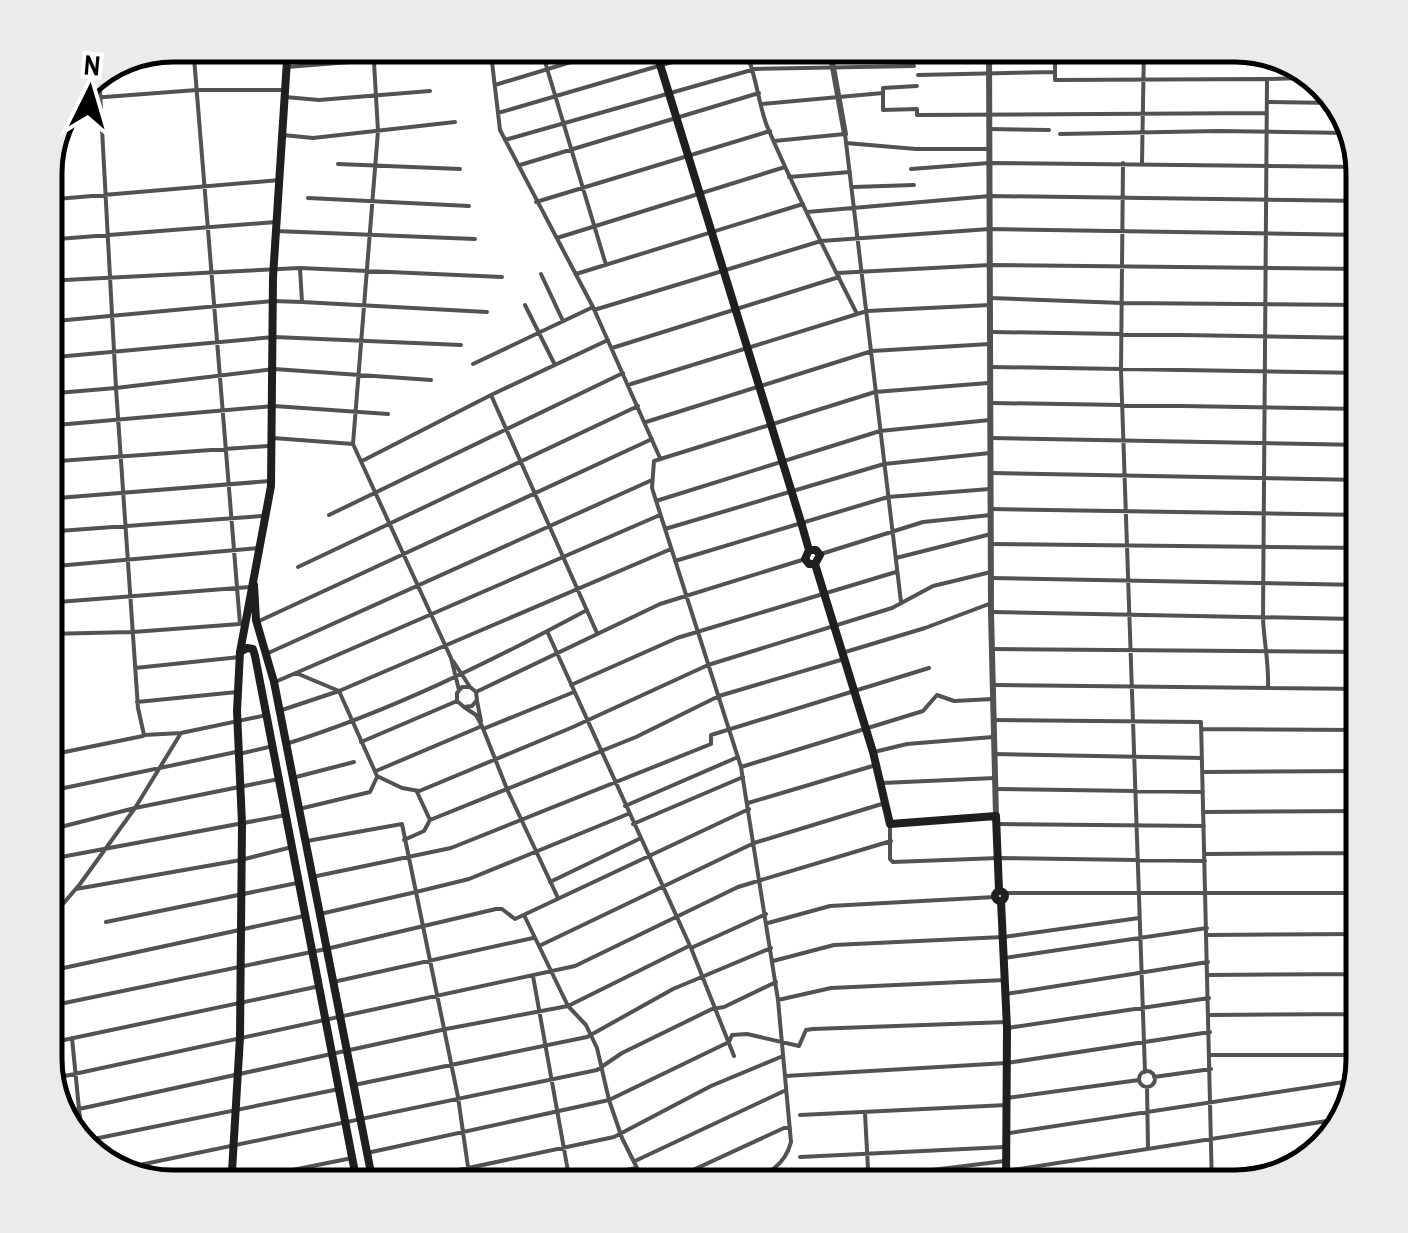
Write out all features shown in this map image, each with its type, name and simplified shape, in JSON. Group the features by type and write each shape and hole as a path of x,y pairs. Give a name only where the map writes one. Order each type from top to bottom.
{"main road":[{"path":"232,1170 240,1037 242,824 238,692 242,624 272,481 272,301 287,62"},
{"path":"659,62 801,522 807,554 816,550 824,592 882,783 890,824 996,820 1007,1025 1005,1170"},
{"path":"253,574 257,622 274,682 370,1170"},
{"path":"240,654 247,648 253,649 354,1170"}],"street":[{"path":"63,634 242,624 212,307 195,62"},
{"path":"287,66 345,62"},
{"path":"374,62 378,131 354,444 445,646 460,675 476,692 482,728"},
{"path":"492,62 505,140 593,308 661,459"},
{"path":"546,62 606,264"},
{"path":"495,84 571,62"},
{"path":"498,113 673,62"},
{"path":"752,62 774,141 857,314"},
{"path":"833,62 856,208 902,602"},
{"path":"989,62 991,608 996,820 1204,826"},
{"path":"1055,62 1055,80 1289,77"},
{"path":"1142,163 1144,62"},
{"path":"505,140 755,69 914,66"},
{"path":"918,74 1055,72"},
{"path":"1267,79 1262,618 1264,645 1270,653 1268,688"},
{"path":"917,86 883,88 882,110 917,108 917,114 1267,113"},
{"path":"92,98 197,90 285,94 319,100 430,90"},
{"path":"99,91 120,456 138,702 144,736"},
{"path":"761,104 883,92"},
{"path":"518,166 759,93"},
{"path":"1267,102 1319,103"},
{"path":"283,135 314,138 454,122"},
{"path":"989,129 1050,130"},
{"path":"536,202 770,131"},
{"path":"1060,134 1338,133"},
{"path":"774,141 846,139 916,149 990,148"},
{"path":"911,169 990,163 1345,168"},
{"path":"800,1115 1007,1101 1139,1080 1145,1072 1121,371 1123,163"},
{"path":"338,164 460,169"},
{"path":"557,238 785,167"},
{"path":"790,177 851,172"},
{"path":"63,198 281,180"},
{"path":"853,186 914,185"},
{"path":"806,212 990,196 1345,201"},
{"path":"308,198 469,206"},
{"path":"576,274 802,204"},
{"path":"63,239 207,227 276,227 475,239"},
{"path":"473,364 593,308 821,241 990,230 1345,235"},
{"path":"612,348 838,275 862,272 990,265 1345,269"},
{"path":"63,280 274,267 502,277"},
{"path":"300,268 302,302"},
{"path":"541,274 563,321"},
{"path":"63,321 272,301 487,312"},
{"path":"629,384 867,311 990,302 1345,305"},
{"path":"524,304 554,365"},
{"path":"990,332 1345,338"},
{"path":"63,356 274,337 461,345"},
{"path":"362,461 608,340"},
{"path":"645,422 872,351 990,344"},
{"path":"990,367 1345,373"},
{"path":"63,392 274,370 431,380"},
{"path":"328,515 624,373"},
{"path":"774,1170 788,1151 790,1128 784,1091 784,1041 768,922 741,767 656,501 654,461 875,392 990,383"},
{"path":"491,395 598,634"},
{"path":"990,403 1345,409"},
{"path":"63,425 274,406 388,414"},
{"path":"298,567 638,406"},
{"path":"656,501 880,432 990,420"},
{"path":"990,438 1345,444"},
{"path":"257,622 652,439"},
{"path":"63,461 273,442 354,444"},
{"path":"665,529 884,464 990,453"},
{"path":"990,473 1345,480"},
{"path":"266,654 652,480"},
{"path":"63,498 272,481"},
{"path":"675,561 888,497 991,489"},
{"path":"818,559 923,522 991,512 1345,515"},
{"path":"274,682 660,515"},
{"path":"63,530 267,516"},
{"path":"896,558 991,534"},
{"path":"991,544 1345,548"},
{"path":"63,565 259,548"},
{"path":"279,712 339,691 671,549"},
{"path":"476,692 660,604 807,554"},
{"path":"298,809 370,792 376,774 698,631 898,572"},
{"path":"296,673 339,691 376,774 402,788 419,791 708,664 834,626 902,602 932,586 991,576 1345,585"},
{"path":"63,602 250,587"},
{"path":"404,840 424,831 430,820 600,752 719,696 991,608 1346,619"},
{"path":"286,744 351,722 460,675 587,610"},
{"path":"548,631 690,947 734,1056"},
{"path":"992,649 1346,653"},
{"path":"136,668 240,654"},
{"path":"312,878 451,848 711,744 711,735 929,668"},
{"path":"458,702 460,675"},
{"path":"994,685 1346,689"},
{"path":"459,690 470,686"},
{"path":"138,702 238,692"},
{"path":"741,767 923,711 937,696 954,701 994,699"},
{"path":"464,707 477,700"},
{"path":"458,702 476,715 558,898"},
{"path":"360,742 458,702"},
{"path":"63,752 267,715"},
{"path":"993,720 1201,722 1212,1170"},
{"path":"1202,729 1346,730"},
{"path":"63,904 135,808 181,733"},
{"path":"873,752 906,744 994,738"},
{"path":"63,788 273,746"},
{"path":"994,754 1202,758"},
{"path":"625,806 738,757"},
{"path":"292,778 354,762"},
{"path":"63,1003 496,909 514,919 748,806 876,765"},
{"path":"1203,772 1346,771"},
{"path":"633,824 743,778"},
{"path":"882,783 994,778"},
{"path":"63,826 280,779"},
{"path":"995,789 1203,792"},
{"path":"419,791 430,820"},
{"path":"539,946 754,842 885,803"},
{"path":"1204,812 1346,811"},
{"path":"63,856 286,814"},
{"path":"320,914 469,879 628,814"},
{"path":"305,842 402,824 446,1029 467,1168"},
{"path":"890,824 890,859 894,862 1346,853"},
{"path":"550,882 639,840"},
{"path":"64,1077 575,966 738,887 892,841"},
{"path":"76,889 241,860 292,847"},
{"path":"106,922 300,882"},
{"path":"768,922 830,906 1000,895 1346,893"},
{"path":"75,1110 568,1006 766,914"},
{"path":"63,968 307,915"},
{"path":"524,915 568,1006 580,1016 590,1034 609,1100 636,1168 628,1170"},
{"path":"773,961 834,946 1004,938 1139,918"},
{"path":"1004,958 1207,931 1346,934"},
{"path":"333,982 534,937"},
{"path":"354,1084 590,1034 673,989 771,948"},
{"path":"1006,994 1208,962"},
{"path":"1208,974 1346,974"},
{"path":"533,975 568,1170"},
{"path":"778,1000 831,988 1005,980"},
{"path":"140,1165 601,1067 714,1008 776,982"},
{"path":"63,1040 320,986"},
{"path":"367,1153 609,1100 729,1042 732,1035 799,1046 806,1030 813,1029 1007,1025 1209,998"},
{"path":"1210,1015 1346,1014"},
{"path":"785,1076 1007,1064 1210,1032"},
{"path":"72,1038 80,1120"},
{"path":"1211,1055 1346,1055"},
{"path":"458,1170 621,1134 711,1086 784,1056"},
{"path":"1145,1072 1154,1077 1211,1069"},
{"path":"1146,1087 1154,1083 1154,1077"},
{"path":"1139,1080 1146,1087 1148,1148"},
{"path":"1005,1134 1343,1082"},
{"path":"95,1138 339,1089"},
{"path":"634,1161 784,1091"},
{"path":"865,1112 868,1170"},
{"path":"959,1170 1148,1148 1327,1121"},
{"path":"693,1170 790,1128"},
{"path":"800,1157 1005,1147"},
{"path":"298,1170 352,1158"}]}
